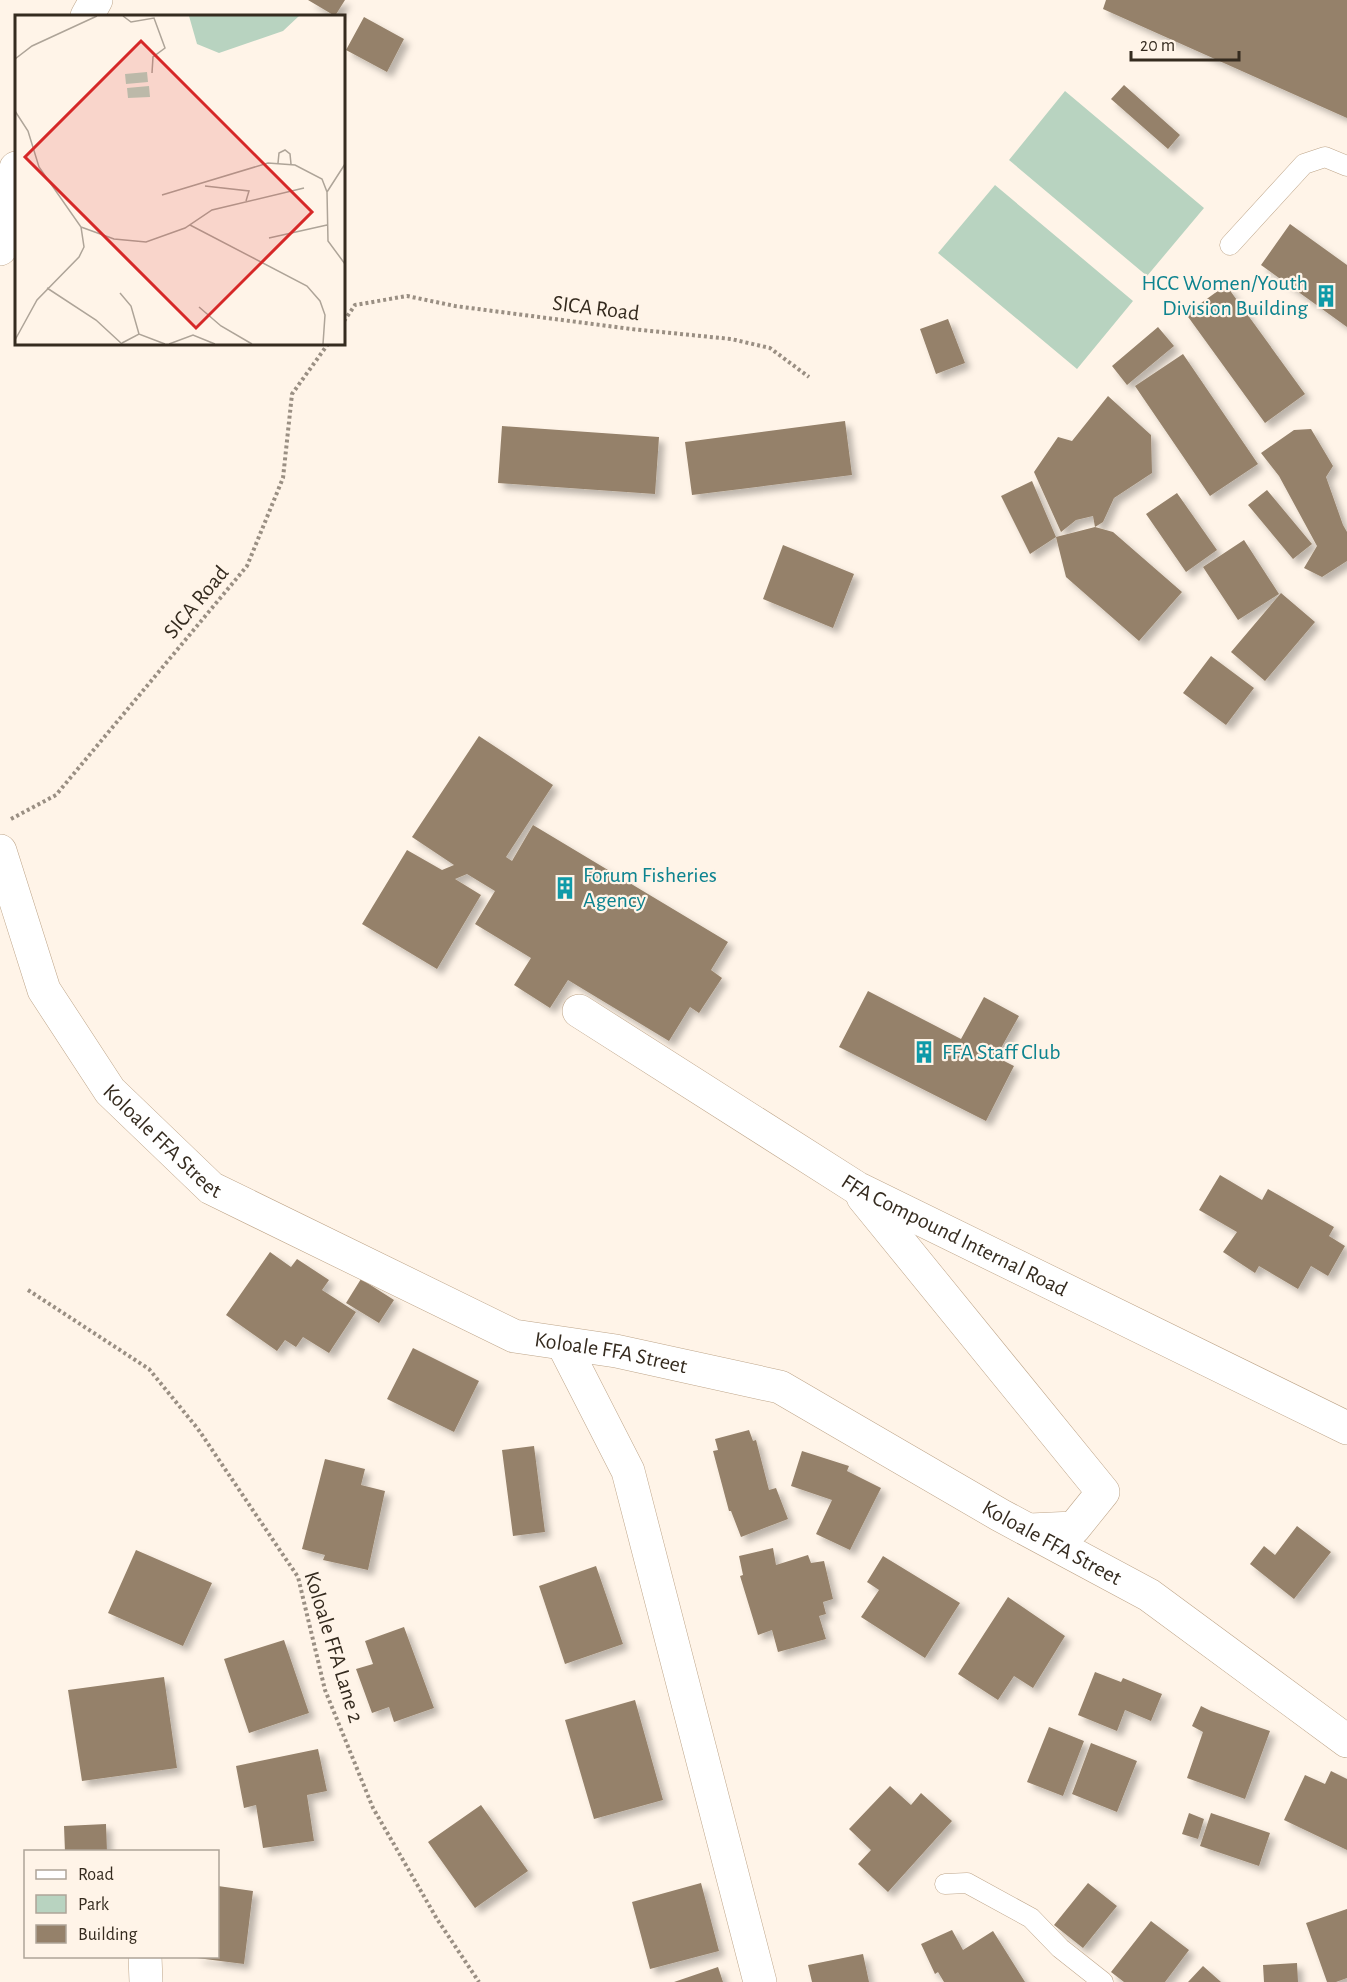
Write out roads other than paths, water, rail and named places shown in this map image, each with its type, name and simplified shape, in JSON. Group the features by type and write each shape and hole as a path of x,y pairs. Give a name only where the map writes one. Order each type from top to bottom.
{"street":[{"path":"88,15 96,0"},
{"path":"0,249 15,173"},
{"name":"Koloale FFA Street","path":"0,851 44,990 110,1091 211,1188 514,1336 616,1351 780,1387 1028,1530 1149,1595 1347,1741"},
{"name":"FFA Compound Internal Road","path":"579,1011 857,1188 1347,1428"},
{"path":"857,1188 1103,1492 1074,1528 1028,1530"},
{"path":"563,1344 628,1471 760,1982"},
{"path":"145,1958 146,1982"}],"lane":[{"path":"1230,244 1304,164 1325,157 1347,166"},
{"path":"945,1884 967,1883 1031,1918 1060,1948 1103,1982"}],"place":[{"name":"HCC Women/Youth Division Building","path":"1326,296"},
{"name":"Forum Fisheries Agency","path":"565,888"},
{"name":"FFA Staff Club","path":"924,1052"}]}
